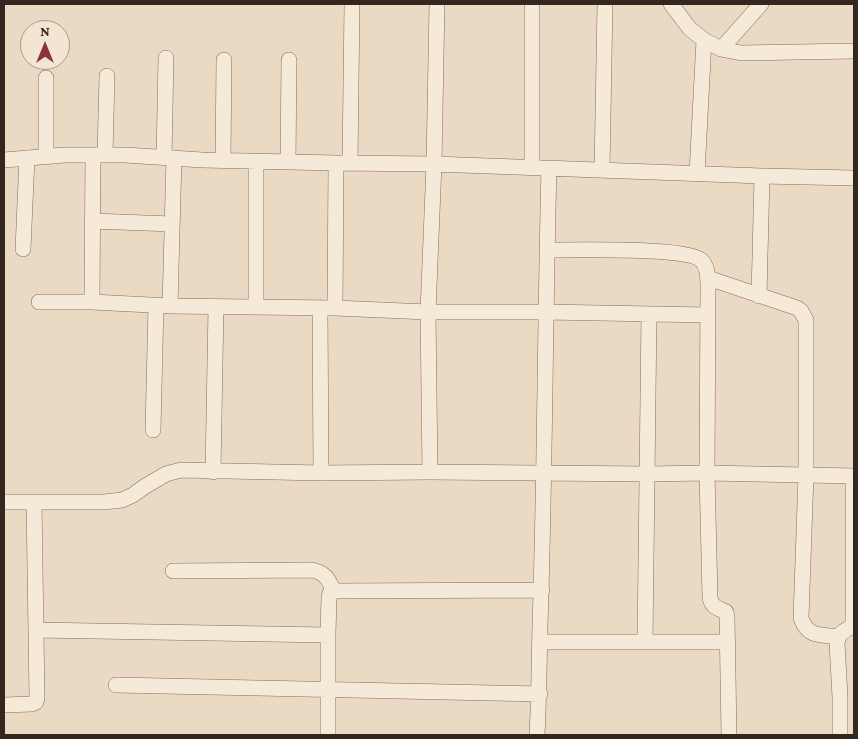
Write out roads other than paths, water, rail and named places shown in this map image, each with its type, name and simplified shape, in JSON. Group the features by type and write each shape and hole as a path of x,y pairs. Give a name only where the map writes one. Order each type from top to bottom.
{"street":[{"path":"321,473 327,308 343,163 352,4"},
{"path":"430,472 428,312 434,164 437,4"},
{"path":"532,4 532,167"},
{"path":"602,170 605,4"},
{"path":"721,49 761,4"},
{"path":"676,6 690,29 704,40 721,49 741,53 854,51"},
{"path":"697,173 704,40"},
{"path":"153,430 172,224 166,58"},
{"path":"222,160 224,60"},
{"path":"288,162 289,60"},
{"path":"92,302 92,221 107,76"},
{"path":"46,78 46,156"},
{"path":"4,160 46,156 99,155 256,162 434,164 854,178"},
{"path":"23,249 27,158"},
{"path":"256,162 256,307"},
{"path":"537,735 540,694 549,168"},
{"path":"759,296 762,176"},
{"path":"92,221 172,224"},
{"path":"547,250 628,250 689,255 701,260 706,267 708,278 707,473 710,597 715,608 726,612 728,617 729,735"},
{"path":"708,278 801,310 806,320 806,475 801,618 807,630 815,634 838,637"},
{"path":"39,302 428,312 707,314"},
{"path":"213,472 216,307"},
{"path":"645,642 649,314"},
{"path":"4,502 104,502 122,500 134,495 166,474 181,470 321,473 707,473 854,476 853,622 850,628 838,637 837,643 840,735"},
{"path":"4,705 32,704 36,702 34,502"},
{"path":"173,571 312,570 324,574 334,591"},
{"path":"328,735 328,597 330,593 334,591 542,590"},
{"path":"36,630 328,635"},
{"path":"540,642 728,642"},
{"path":"116,685 540,694"}]}
